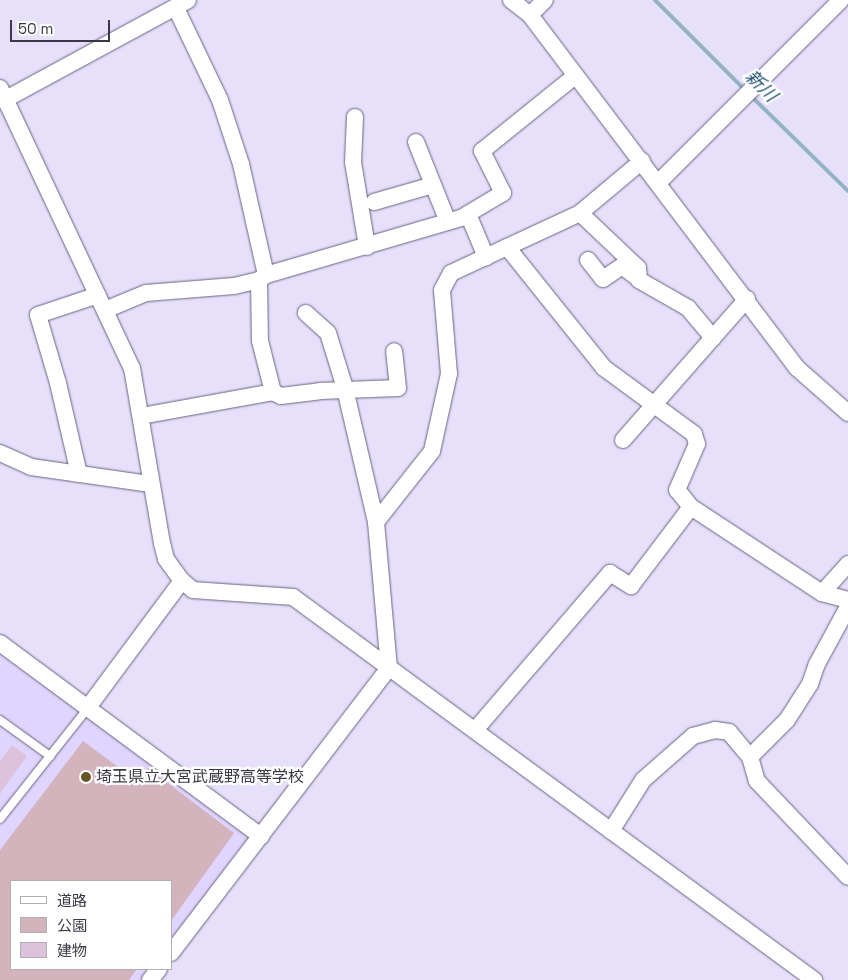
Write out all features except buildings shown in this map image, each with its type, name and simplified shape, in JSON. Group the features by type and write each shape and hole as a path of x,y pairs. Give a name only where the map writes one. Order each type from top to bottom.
{"street":[{"path":"511,0 530,15 575,76 659,182 797,368 848,413"},
{"path":"530,15 545,0"},
{"path":"659,182 842,0"},
{"path":"273,392 260,341 263,278 241,164 220,100 182,4 3,93 132,368 151,484 166,560 182,581 193,590 293,597 476,729 814,980"},
{"path":"105,310 146,293 234,286 368,247 468,214 503,193 482,151 575,76"},
{"path":"355,117 353,162 368,247"},
{"path":"416,142 448,222"},
{"path":"376,522 432,450 449,374 442,290 450,273 580,213 642,161"},
{"path":"374,202 433,185"},
{"path":"580,213 638,268 639,280"},
{"path":"468,214 486,256"},
{"path":"507,247 604,368 694,434 697,444 677,490 691,507 822,593 848,600"},
{"path":"588,260 603,278 622,266 639,280 688,308 714,338"},
{"path":"78,474 58,383 38,315 98,295"},
{"path":"623,440 747,299"},
{"path":"172,952 389,668 376,522 345,391 328,333 306,313"},
{"path":"141,416 273,392 280,396 398,388 394,351"},
{"path":"0,453 31,468 151,484"},
{"path":"476,729 610,573 631,586 691,507"},
{"path":"822,593 848,564"},
{"path":"89,706 182,581"},
{"path":"750,757 787,720 810,684 817,664 848,607"},
{"path":"0,643 89,706 260,836"},
{"path":"611,831 643,780 694,736 715,730 729,732 750,757 757,781 848,877"},
{"path":"150,980 158,970"}],"lane":[{"path":"0,819 89,706"},
{"path":"0,720 50,756"}],"shaded area":[{"name":"埼玉県立大宮武蔵野高等学校","path":"0,647 249,837 172,940 172,880 10,880 10,970 149,970 142,980 0,980"}],"green space":[{"name":"埼玉県立大宮武蔵野高等学校","path":"83,741 137,781 148,768 234,833 172,920 172,880 10,880 10,970 136,970 129,980 0,980 0,850"}],"waterway":[{"name":"新川","path":"655,0 745,90"},
{"name":"新川","path":"750,95 848,191"}],"place":[{"name":"埼玉県立大宮武蔵野高等学校","path":"86,777"}]}
